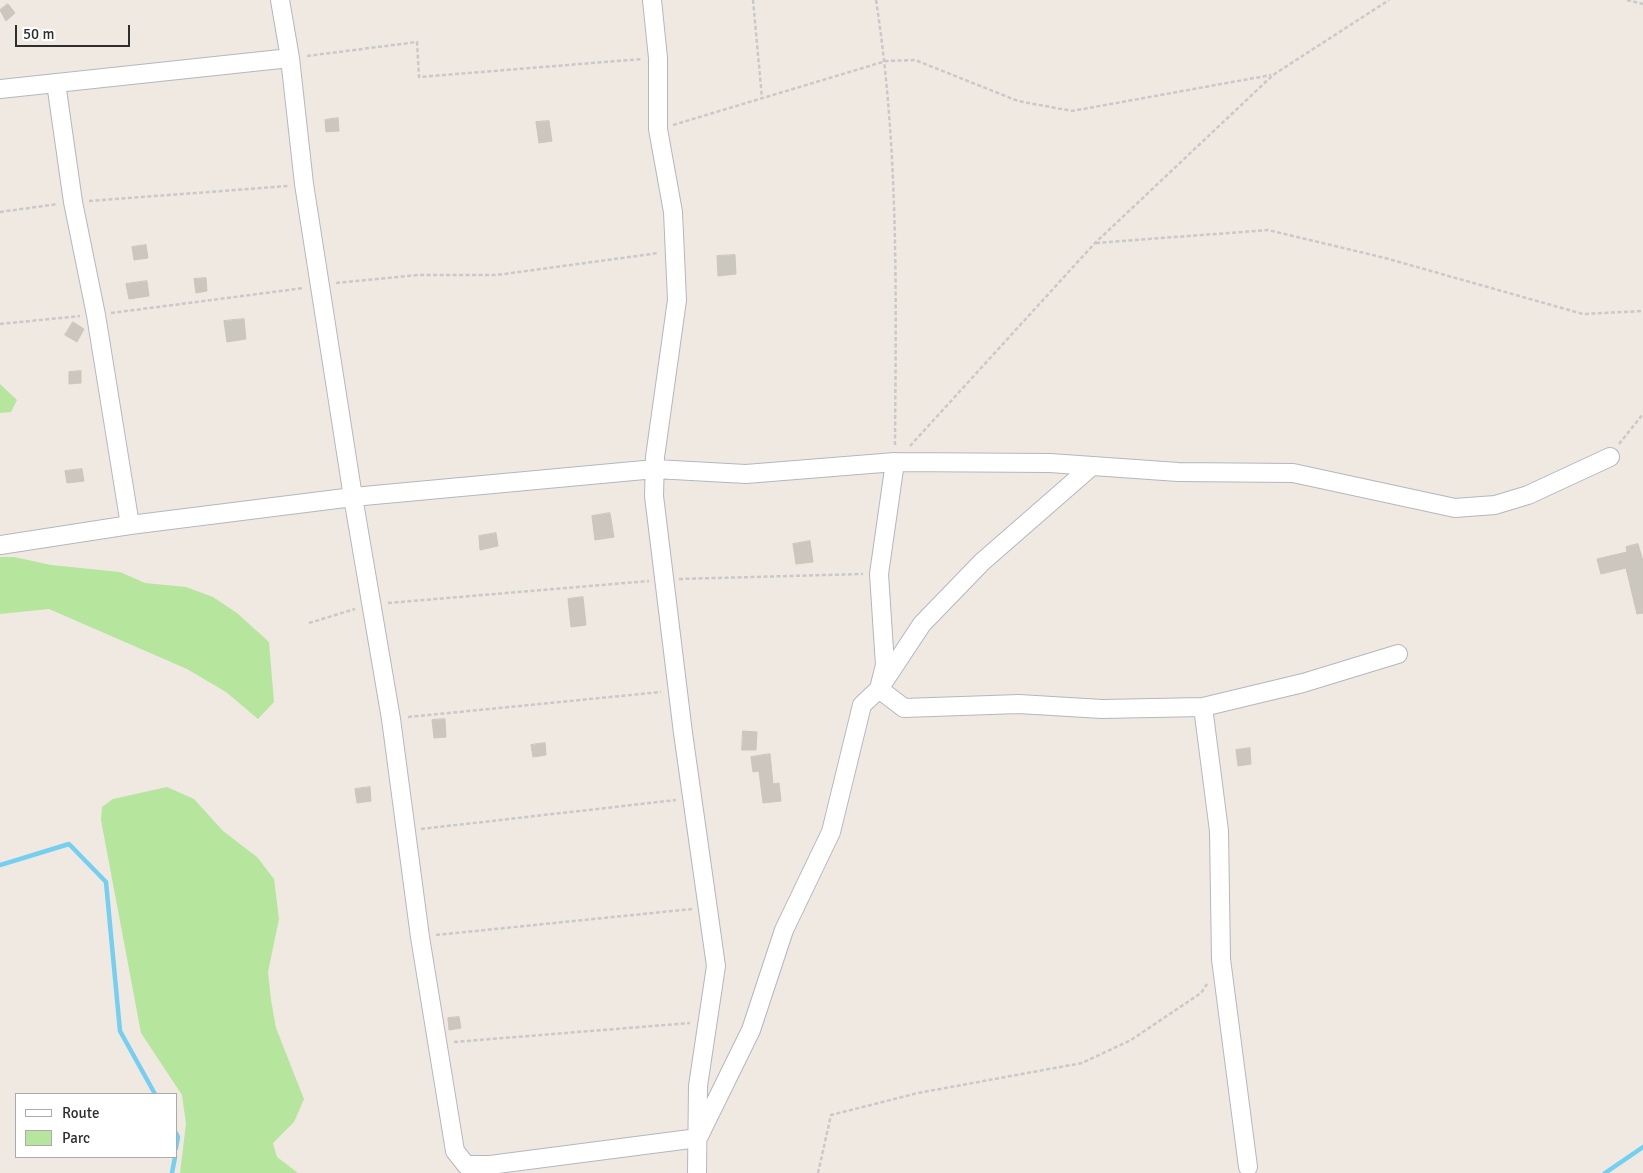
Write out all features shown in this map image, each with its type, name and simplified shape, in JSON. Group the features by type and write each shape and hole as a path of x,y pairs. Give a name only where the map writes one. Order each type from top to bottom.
{"street":[{"path":"280,0 290,58 304,184 353,497 392,719 420,937 455,1151 466,1165 490,1165 698,1138"},
{"path":"652,0 658,58 658,129 673,212 678,300 655,469 654,496 678,690 716,966 698,1086 697,1173"},
{"path":"0,90 290,58"},
{"path":"56,83 72,202 96,315 130,525"},
{"path":"0,545 130,525 353,497 655,469 746,474 895,462 1050,463 1178,472 1293,473 1455,508 1495,505 1528,495 1610,456"},
{"path":"879,689 885,665 879,574 895,462"},
{"path":"698,1138 751,1030 784,930 831,832 862,705 879,689 922,624 982,562 1092,466"},
{"path":"879,689 904,708 1019,704 1102,709 1203,707 1303,683 1398,654"},
{"path":"1203,707 1219,831 1222,959 1248,1167"}],"path":[{"path":"752,0 762,98"},
{"path":"876,0 886,61 896,212 895,462"},
{"path":"895,462 1094,244 1273,75 1389,0"},
{"path":"1627,0 1643,4"},
{"path":"290,58 418,42 419,77 658,58"},
{"path":"658,129 886,61 915,60 1018,101 1072,111 1273,75"},
{"path":"0,212 72,202 304,184"},
{"path":"1094,244 1268,230 1385,258 1583,314 1643,311"},
{"path":"0,324 96,315 320,285 418,275 497,275 675,250"},
{"path":"1610,456 1643,414"},
{"path":"309,623 373,604 664,580 879,574"},
{"path":"392,719 678,690"},
{"path":"407,831 693,798"},
{"path":"420,937 709,908"},
{"path":"818,1173 831,1115 918,1093 1082,1063 1131,1040 1201,994 1222,959"},
{"path":"438,1044 708,1022"}],"green space":[{"path":"0,384 17,400 11,412 0,413"},
{"path":"0,557 14,557 51,565 120,572 145,583 186,587 213,597 237,613 269,642 274,702 258,719 226,692 187,669 49,609 0,614"},
{"path":"167,787 194,799 223,831 257,857 274,879 279,919 268,972 271,1000 276,1028 304,1099 294,1122 273,1143 277,1157 298,1173 180,1173 186,1124 182,1095 141,1033 101,820 102,807 113,799"}],"building":[{"path":"8,4 15,13 6,21 0,10"},
{"path":"338,118 339,131 326,132 325,120"},
{"path":"549,121 552,141 539,143 536,122"},
{"path":"146,245 148,258 134,260 132,247"},
{"path":"735,255 736,274 718,276 717,256"},
{"path":"206,278 207,291 196,293 194,279"},
{"path":"147,281 149,296 129,299 126,284"},
{"path":"244,319 246,339 227,342 224,321"},
{"path":"73,322 84,329 77,342 65,335"},
{"path":"81,371 81,383 69,384 69,372"},
{"path":"82,469 84,481 67,483 65,471"},
{"path":"610,513 614,537 595,540 592,516"},
{"path":"496,533 498,546 480,550 479,536"},
{"path":"810,541 813,562 796,564 793,544"},
{"path":"1638,544 1643,561 1643,613 1637,614 1626,568 1601,574 1597,559 1627,552 1626,547"},
{"path":"583,597 586,625 571,627 568,599"},
{"path":"445,719 446,737 434,738 432,720"},
{"path":"743,731 757,732 756,750 742,750"},
{"path":"545,743 546,755 533,757 531,745"},
{"path":"1250,748 1251,764 1238,766 1236,750"},
{"path":"770,754 773,784 779,783 781,801 763,803 759,771 753,772 751,757"},
{"path":"370,787 371,801 357,803 355,789"},
{"path":"459,1017 461,1028 449,1030 448,1018"}],"waterway":[{"path":"0,865 69,844 106,882 120,1031 154,1093"},
{"path":"1605,1173 1643,1147"},
{"path":"172,1173 175,1158"}]}
